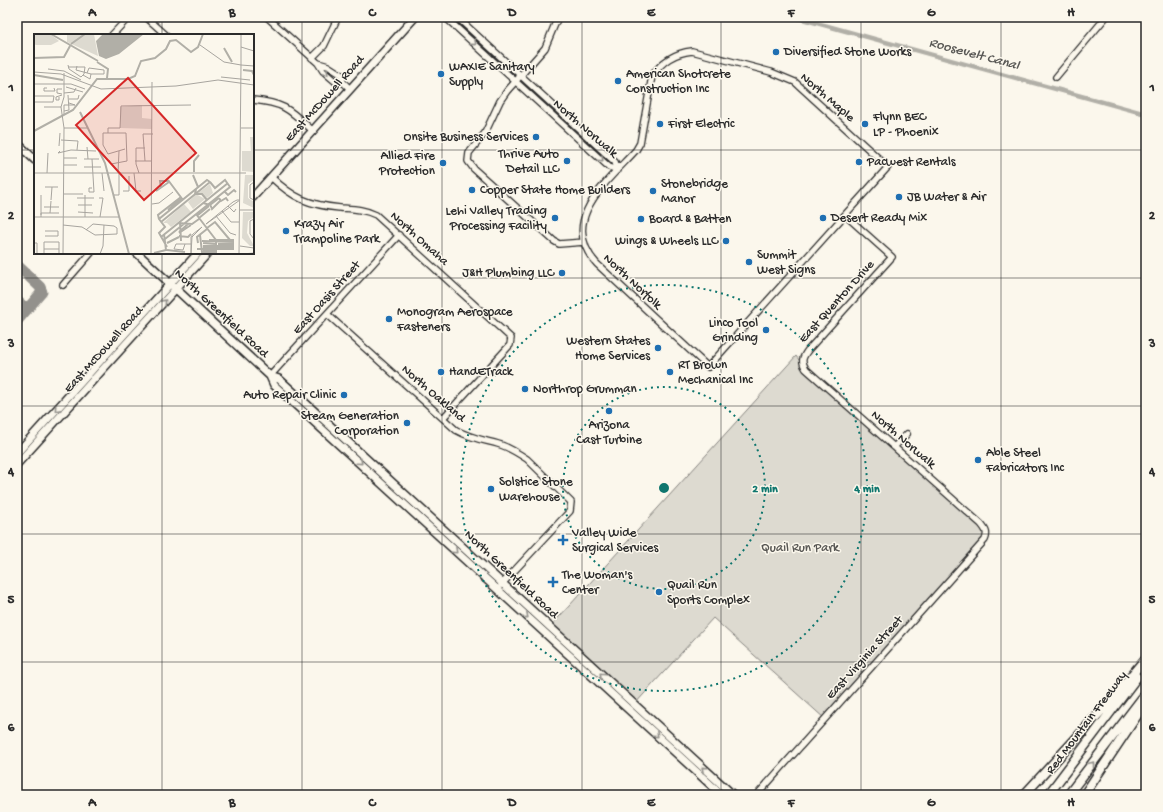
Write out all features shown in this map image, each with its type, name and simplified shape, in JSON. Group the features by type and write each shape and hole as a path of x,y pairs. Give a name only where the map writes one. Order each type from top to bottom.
{"highway":[{"path":"1024,795 1104,708 1146,658"},
{"name":"Red Mountain Freeway","path":"1048,795 1146,665"},
{"path":"1068,795 1146,693"},
{"path":"1084,795 1146,702"}],"main road":[{"name":"East McDowell Road","path":"254,196 416,17"},
{"path":"17,143 34,159"},
{"name":"North Greenfield Road","path":"138,254 270,376 274,385 733,795"},
{"name":"East McDowell Road","path":"173,286 197,254"},
{"name":"East McDowell Road","path":"17,464 43,430 173,286 207,254"},
{"name":"North Greenfield Road","path":"270,376 279,379 415,503 500,587 722,795"},
{"name":"East McDowell Road","path":"17,453 43,430"},
{"path":"381,481 409,502 415,503"}],"street":[{"path":"113,34 129,17"},
{"path":"146,17 165,34"},
{"path":"267,17 318,63 323,71 336,83 343,82"},
{"path":"312,58 326,42 338,17"},
{"name":"North Norwalk","path":"445,17 576,127 615,162 618,170"},
{"name":"North Norwalk","path":"457,17 572,132 609,167 618,170"},
{"path":"558,17 545,48 500,101 485,133 469,153 470,165 559,244 584,242 583,221 588,204 618,170"},
{"path":"1056,77 1106,17"},
{"name":"North Maple","path":"618,170 636,150 640,143 652,76 663,62 671,57 685,52 700,53 785,77 803,89 888,167 845,215"},
{"path":"318,63 328,66 342,75 343,82 350,89"},
{"path":"254,100 277,103 286,107 313,131"},
{"path":"572,132 576,127"},
{"name":"North Omaha","path":"271,177 285,190 307,202 324,206 361,209 371,212 399,235 511,338 511,342 466,394 442,418"},
{"name":"North Norfolk","path":"584,242 591,258 596,264 708,367 845,215"},
{"name":"East Quenton Drive","path":"802,363 803,357 808,350 892,257 845,215"},
{"name":"East Oasis Street","path":"270,376 399,235"},
{"path":"63,284 90,254"},
{"name":"North Oakland","path":"327,314 442,418 467,436 500,444 527,459 571,502 570,511 500,587"},
{"name":"North Norwalk","path":"802,363 806,369 981,524 986,530 987,536"},
{"path":"894,447 907,434"},
{"name":"East Virginia Street","path":"757,795 987,536"}],"green space":[{"name":"Quail Run Park","path":"796,356 806,369 981,524 987,536 825,719 713,618 634,705 550,627"}],"waterway":[{"name":"Roosevelt Canal","path":"795,17 1146,114"}],"taxiway":[{"path":"17,265 40,287 42,292 17,321"},
{"path":"17,301 24,307 30,306"}],"place":[{"name":"Diversified Stone Works","path":"776,52"},
{"name":"WAXIE Sanitary Supply","path":"441,74"},
{"name":"American Shotcrete Construction Inc","path":"618,81"},
{"name":"First Electric","path":"660,124"},
{"name":"Flynn BEC LP - Phoenix","path":"865,124"},
{"name":"Onsite Business Services","path":"536,137"},
{"name":"Thrive Auto Detail LLC","path":"567,161"},
{"name":"Pacwest Rentals","path":"859,162"},
{"name":"Allied Fire Protection","path":"443,163"},
{"name":"Copper State Home Builders","path":"472,190"},
{"name":"Stonebridge Manor","path":"653,191"},
{"name":"JB Water & Air","path":"899,197"},
{"name":"Lehi Valley Trading Processing Facility","path":"555,218"},
{"name":"Desert Ready Mix","path":"823,218"},
{"name":"Board & Batten","path":"641,219"},
{"name":"Krazy Air Trampoline Park","path":"286,231"},
{"name":"Wings & Wheels LLC","path":"726,241"},
{"name":"Summit West Signs","path":"749,262"},
{"name":"J&H Plumbing LLC","path":"562,273"},
{"name":"Monogram Aerospace Fasteners","path":"389,319"},
{"name":"Linco Tool Grinding","path":"766,330"},
{"name":"Western States Home Services","path":"658,348"},
{"name":"HandETrack","path":"441,372"},
{"name":"RT Brown Mechanical Inc","path":"670,372"},
{"name":"Northrop Grumman","path":"525,389"},
{"name":"Auto Repair Clinic","path":"344,395"},
{"name":"Arizona Cast Turbine","path":"609,411"},
{"name":"Steam Generation Corporation","path":"407,423"},
{"name":"Able Steel Fabricators Inc","path":"978,460"},
{"name":"Solstice Stone Warehouse","path":"491,489"},
{"name":"Valley Wide Surgical Services","path":"563,540"},
{"name":"The Woman's Center","path":"553,582"},
{"name":"Quail Run Sports Complex","path":"659,592"}]}
